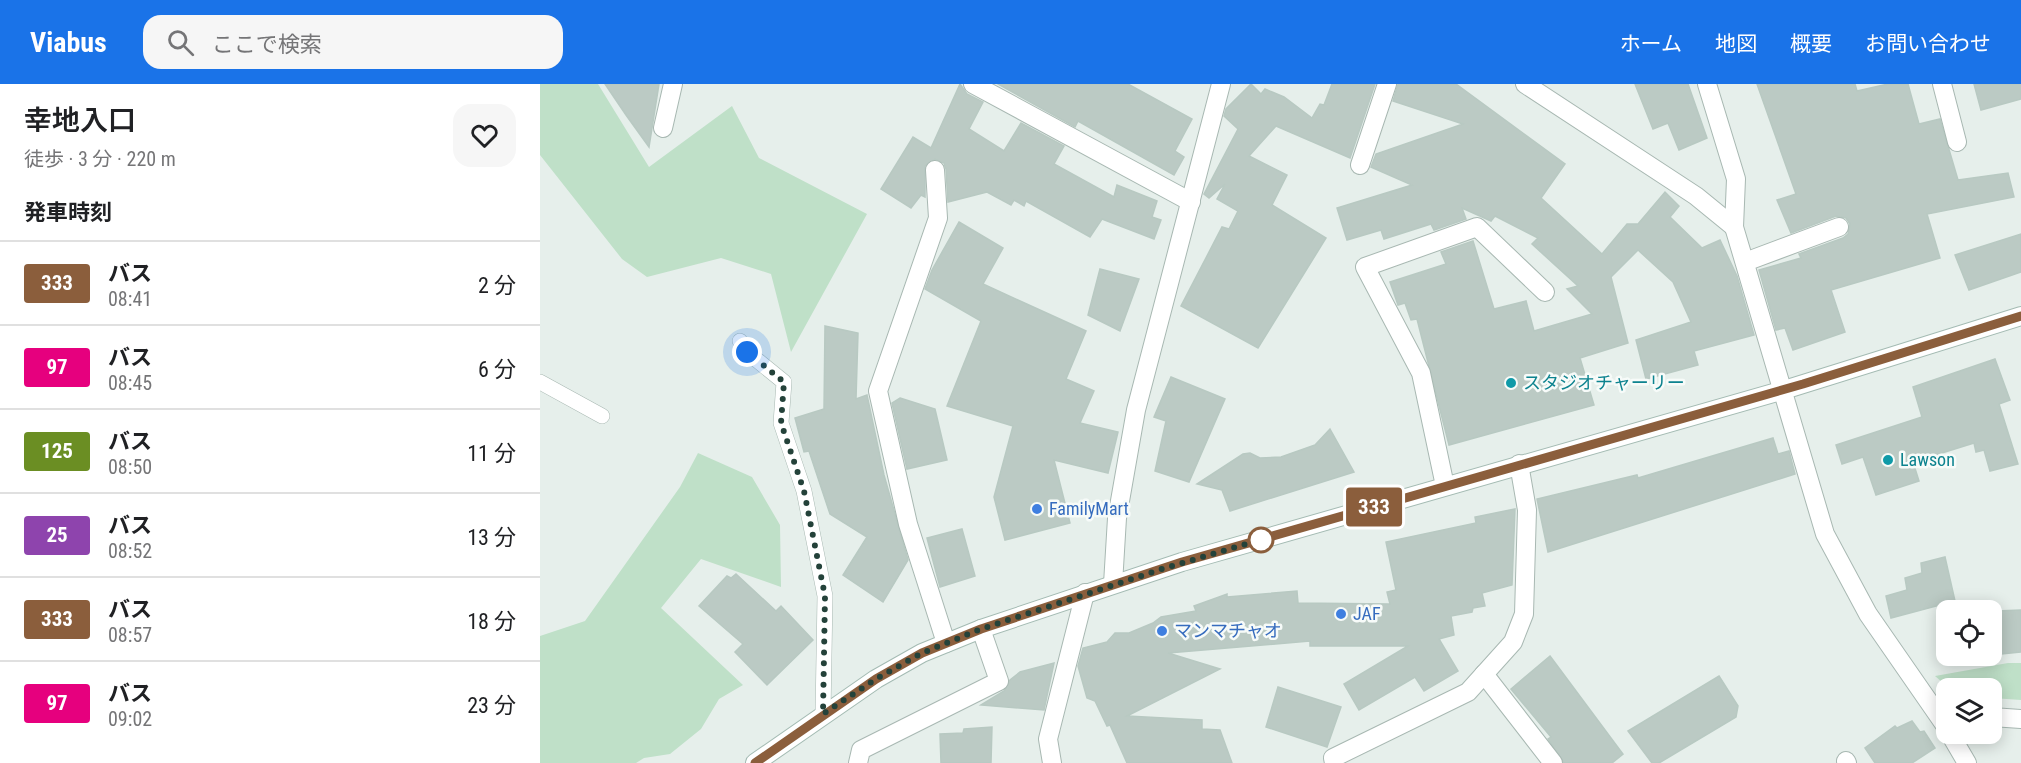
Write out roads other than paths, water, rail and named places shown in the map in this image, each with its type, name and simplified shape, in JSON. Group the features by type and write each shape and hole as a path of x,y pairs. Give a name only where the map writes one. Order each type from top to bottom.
{"street":[{"path":"663,128 673,84"},
{"path":"973,84 1191,202"},
{"path":"1113,584 1117,518 1136,410 1221,84"},
{"path":"1360,165 1387,84"},
{"path":"1525,84 1696,196 1734,226"},
{"path":"1707,84 1736,179 1734,226 1825,534 1868,614 1922,695 1936,710"},
{"path":"1942,84 1957,142"},
{"path":"935,170 938,218 878,391 908,524 946,643"},
{"path":"1445,486 1422,373 1365,267 1477,227 1545,292"},
{"path":"1745,262 1839,227"},
{"path":"755,763 876,679 946,643 981,629 1113,584 1519,464 1784,390 2020,319"},
{"path":"1334,763 1333,758 1468,692 1513,642 1524,614 1527,510 1519,464"},
{"path":"1052,763 1048,739 1085,593"},
{"path":"858,763 861,750 999,681 981,629"},
{"path":"1484,674 1553,763"},
{"path":"2002,718 2021,719"},
{"path":"1956,744 1967,763"}],"lane":[{"path":"740,341 747,352 784,382 781,423 804,491 825,596 823,714"},
{"path":"540,382 602,416"}],"place":[{"name":"スタジオチャーリー","path":"1511,383"},
{"name":"Lawson","path":"1888,460"},
{"name":"FamilyMart","path":"1037,509"},
{"name":"JAF","path":"1341,614"},
{"name":"マンマチャオ","path":"1162,631"}]}
